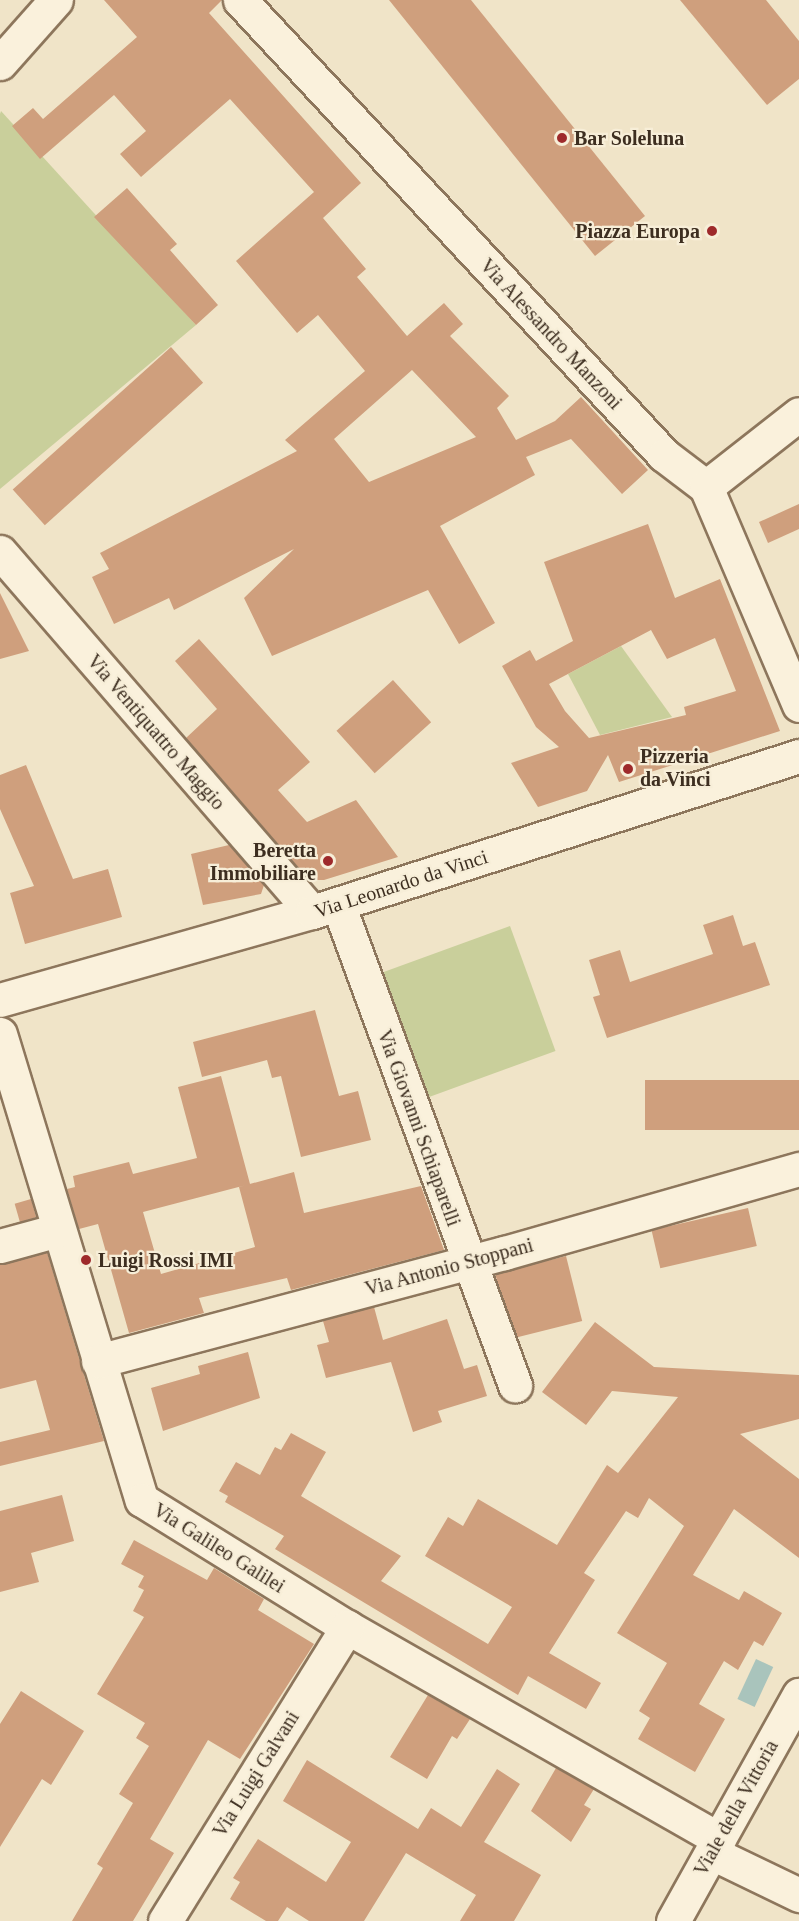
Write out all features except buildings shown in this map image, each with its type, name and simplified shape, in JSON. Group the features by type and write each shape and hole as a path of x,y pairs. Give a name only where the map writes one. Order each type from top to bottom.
{"street":[{"path":"0,63 56,0"},
{"name":"Via Alessandro Manzoni","path":"240,0 664,455 706,487 799,705"},
{"path":"706,487 799,414"},
{"name":"Via Ventiquattro Maggio","path":"0,552 325,908"},
{"name":"Via Leonardo da Vinci","path":"0,1000 325,908 799,756"},
{"name":"Via Giovanni Schiaparelli","path":"325,908 515,1384"},
{"name":"Via Galileo Galilei","path":"0,1034 142,1500 347,1627 799,1895"},
{"name":"Via Antonio Stoppani","path":"98,1361 468,1263 799,1169"},
{"path":"0,1246 58,1230"},
{"name":"Via Luigi Galvani","path":"165,1921 347,1627"},
{"name":"Viale della Vittoria","path":"674,1921 799,1695"}],"green space":[{"path":"1,111 196,325 0,489 0,114"},
{"path":"621,646 672,717 600,735 568,674"},
{"path":"510,926 555,1051 423,1099 378,974"}],"water":[{"path":"756,1659 773,1667 755,1707 737,1699"}],"place":[{"name":"Bar Soleluna","path":"562,138"},
{"name":"Piazza Europa","path":"712,231"},
{"name":"Pizzeria da Vinci","path":"628,769"},
{"name":"Beretta Immobiliare","path":"328,861"},
{"name":"Luigi Rossi IMI","path":"86,1260"}]}
